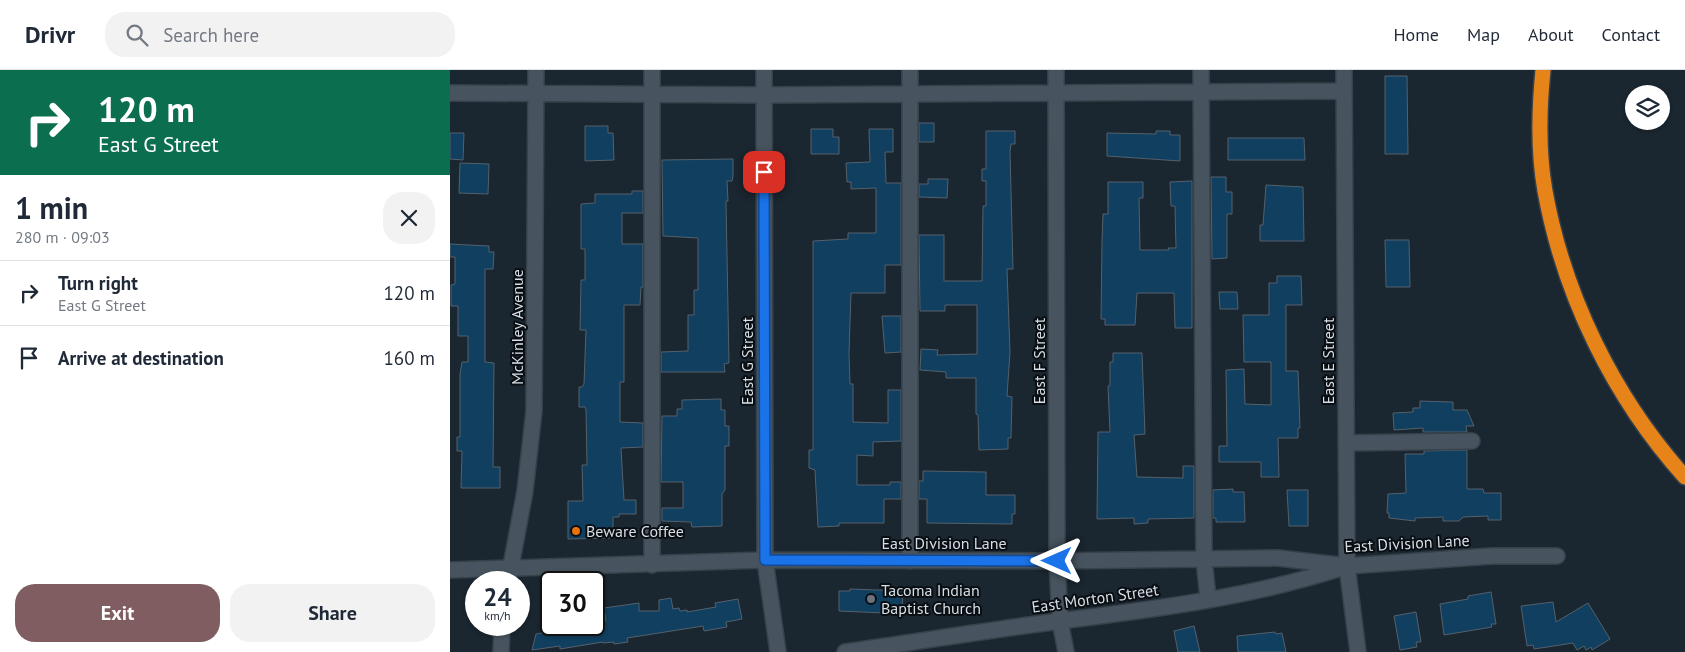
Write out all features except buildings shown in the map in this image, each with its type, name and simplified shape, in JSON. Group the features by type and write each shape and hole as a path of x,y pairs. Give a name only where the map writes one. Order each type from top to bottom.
{"highway":[{"path":"1544,70 1540,121 1545,190 1564,267 1593,338 1632,410 1656,445 1685,478"}],"street":[{"name":"McKinley Avenue","path":"510,571 525,490 534,411 536,70"},
{"path":"652,70 652,565"},
{"name":"East G Street","path":"764,70 765,560 778,652"},
{"path":"910,70 910,560"},
{"name":"East F Street","path":"1056,70 1057,561 1060,621 1066,652"},
{"path":"1201,70 1204,559 1208,598"},
{"name":"East E Street","path":"1344,70 1347,566 1358,652"},
{"path":"450,92 764,95 1344,91"},
{"path":"1346,443 1472,441"},
{"name":"East Division Lane","path":"530,574 652,565 765,560 1057,561 1278,558 1347,566 1492,556 1557,556"},
{"name":"East Morton Street","path":"845,652 1208,598 1288,584 1347,566"},
{"name":"East Division Lane","path":"450,570 465,572"},
{"path":"501,652 502,636"}],"place":[{"name":"Beware Coffee","path":"576,531"},
{"name":"Tacoma Indian Baptist Church","path":"871,599"}],"route":[{"path":"764,172 765,560 1057,561"}]}
